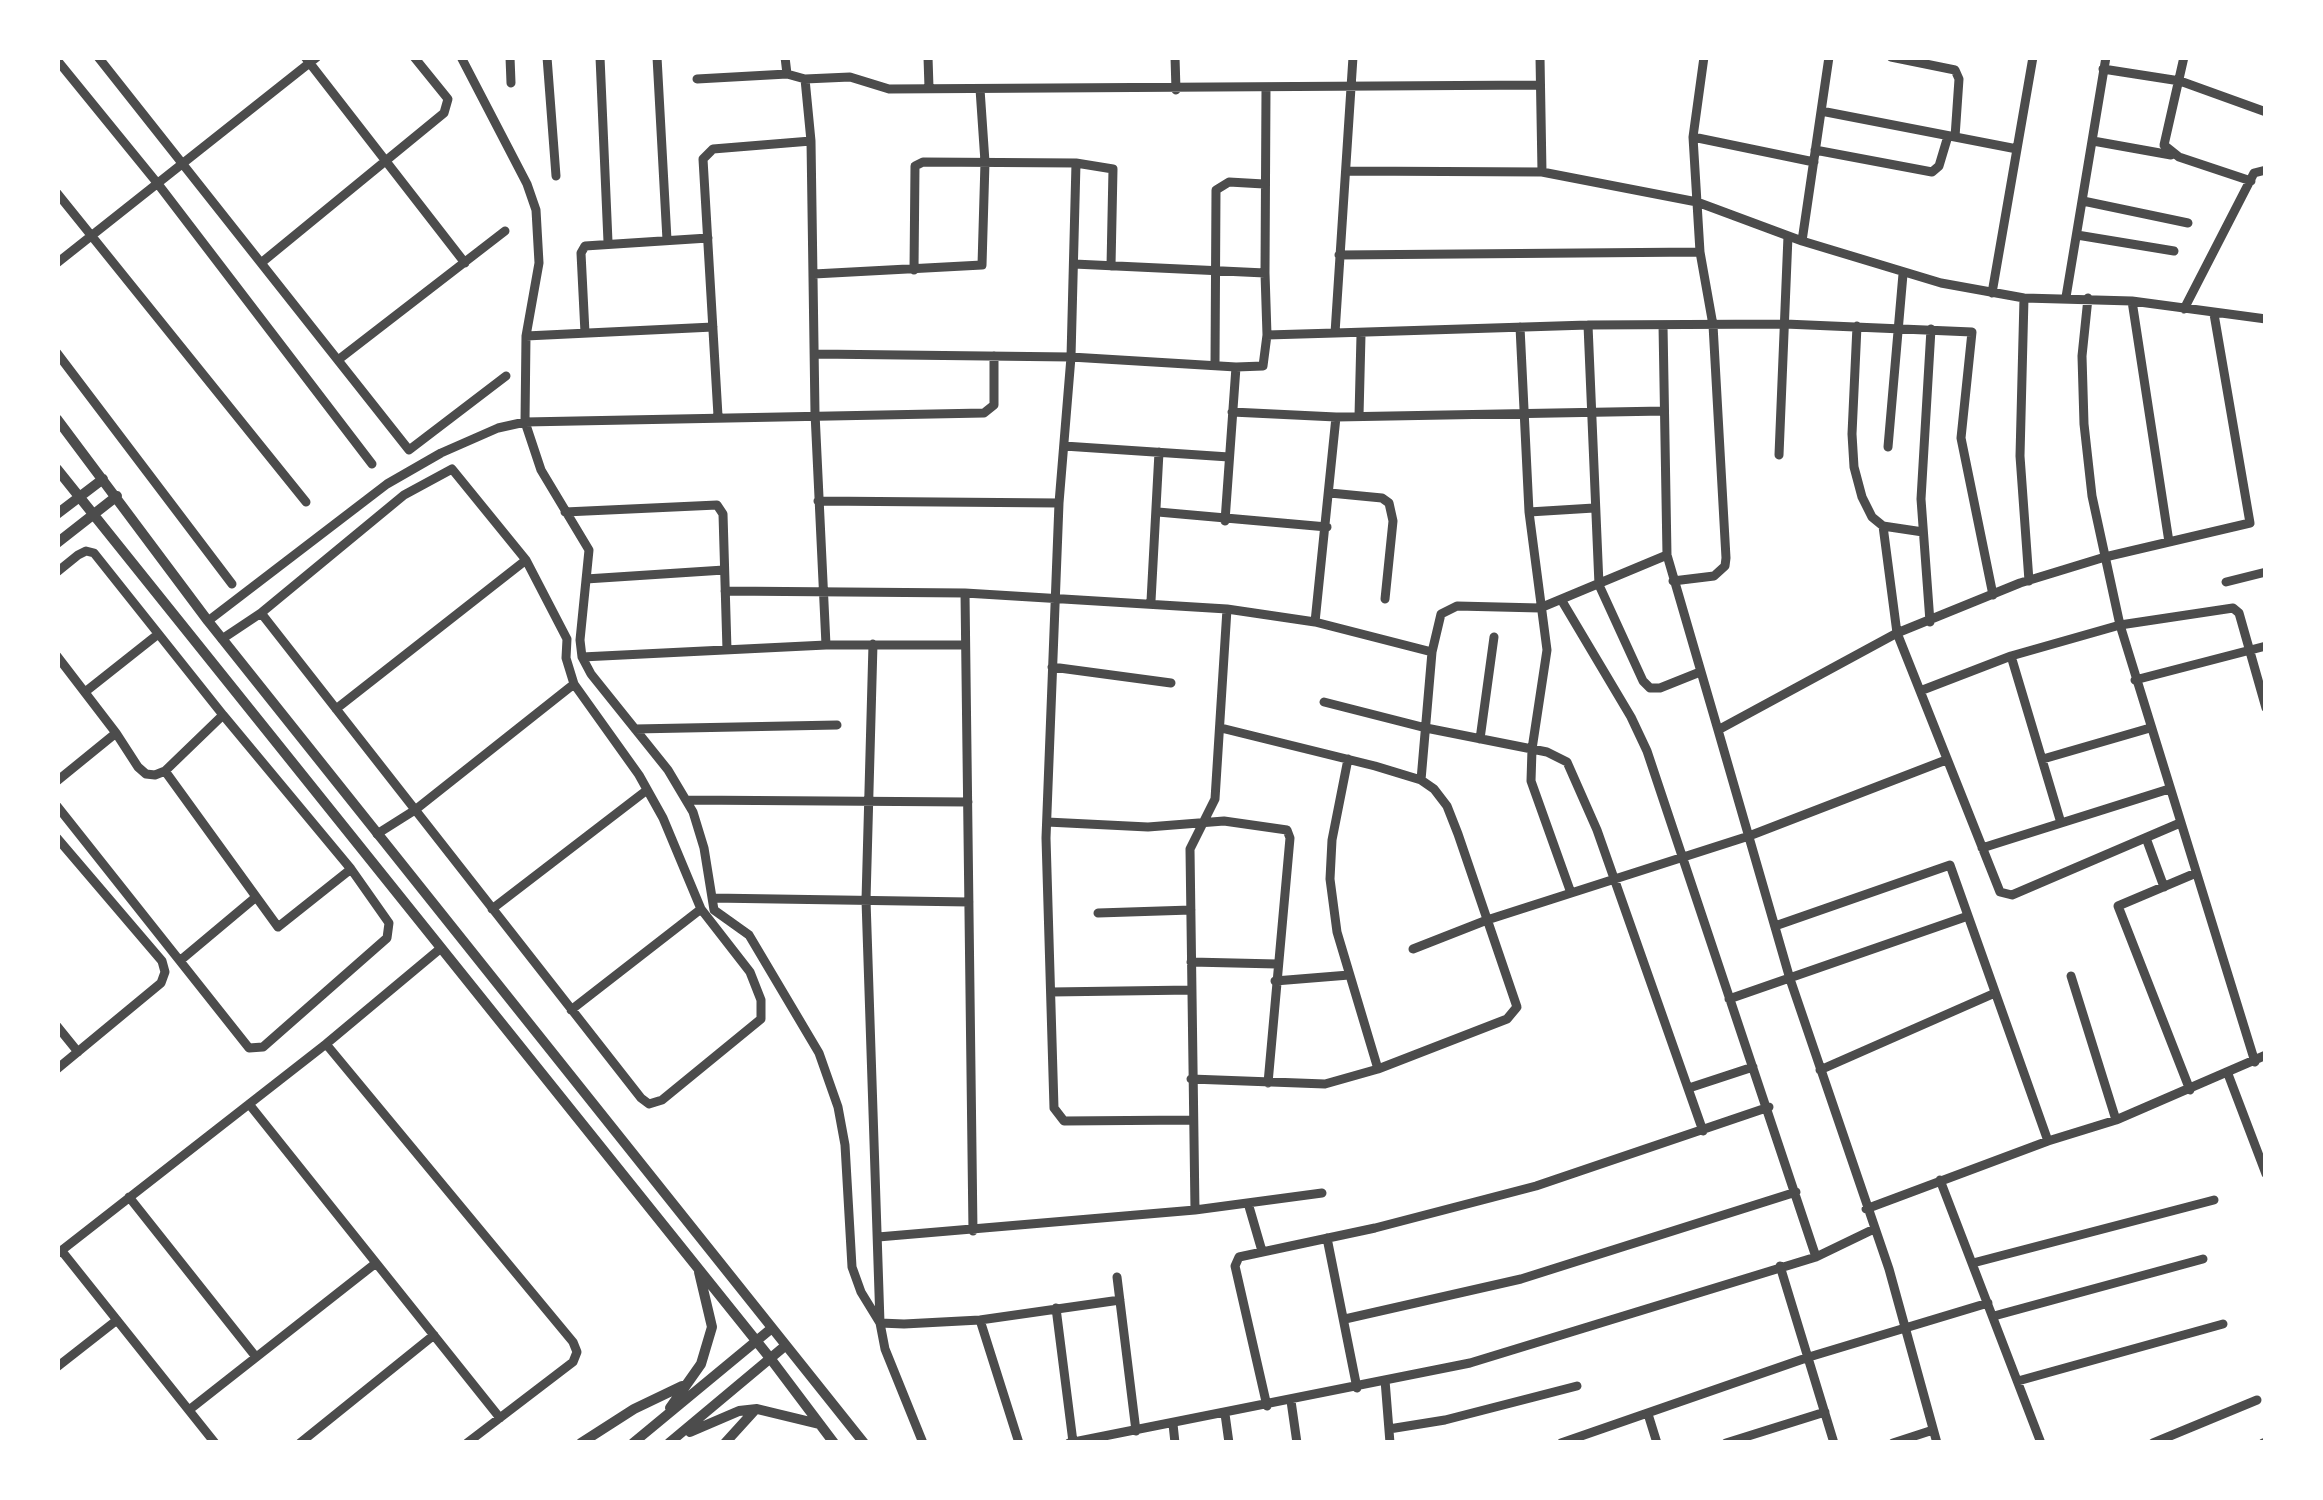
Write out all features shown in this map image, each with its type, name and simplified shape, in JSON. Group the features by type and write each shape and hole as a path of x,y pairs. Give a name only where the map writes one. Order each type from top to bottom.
{"street":[{"path":"261,263 448,106 443,90 414,57"},
{"path":"461,57 536,210 539,263 526,336 526,422 541,470 589,550 582,657 686,800 704,848 713,910 749,934 819,1053 845,1145 853,1267 861,1292 880,1322"},
{"path":"510,57 512,83"},
{"path":"547,57 556,176"},
{"path":"600,57 608,242"},
{"path":"657,57 667,240"},
{"path":"785,57 788,74"},
{"path":"928,57 929,88"},
{"path":"1175,57 1176,90"},
{"path":"1335,333 1353,57"},
{"path":"1540,57 1542,172"},
{"path":"1673,581 1714,576 1725,566 1713,325 1700,252 1694,137 1704,57"},
{"path":"1802,241 1829,57"},
{"path":"1694,137 1932,172 1952,136 1959,79 1955,70 1891,57"},
{"path":"1992,293 2033,57"},
{"path":"2174,155 2164,145 2184,57"},
{"path":"104,59 182,165 409,450 506,376"},
{"path":"57,263 311,59 465,263"},
{"path":"57,60 372,464"},
{"path":"2066,298 2104,63 2180,81 2266,112"},
{"path":"697,79 788,74 806,79 850,77 880,89 1540,85"},
{"path":"806,79 826,645"},
{"path":"814,274 982,265 985,162 980,89"},
{"path":"816,354 1071,357 1263,366 1267,334 1266,89"},
{"path":"1821,111 2017,149"},
{"path":"718,416 706,152 811,141"},
{"path":"2093,142 2174,155 2251,181"},
{"path":"914,270 915,166 923,162 1076,164 1113,169 1111,266"},
{"path":"1076,164 1047,822 1054,1108 1064,1121 1192,1120"},
{"path":"2184,309 2254,172 2266,170"},
{"path":"1346,171 1542,172 1697,202 1903,274 1992,293 2132,301 2266,320"},
{"path":"1215,364 1216,190 1229,182 1264,184"},
{"path":"57,193 306,502"},
{"path":"2083,201 2188,223"},
{"path":"338,360 505,231"},
{"path":"2077,235 2174,251"},
{"path":"1779,455 1788,236"},
{"path":"585,333 581,253 585,246 707,238"},
{"path":"1339,255 1700,252"},
{"path":"1074,264 1265,273"},
{"path":"1888,447 1903,274"},
{"path":"2024,298 2020,456 2029,581"},
{"path":"2088,298 2082,356 2084,424 2105,557 2135,680 2255,1062"},
{"path":"2132,301 2169,542"},
{"path":"2214,314 2250,524"},
{"path":"1267,334 1785,324 1972,332 1960,438 1993,595"},
{"path":"1588,325 1599,585 1642,681 1650,688 1700,672"},
{"path":"1663,325 1667,555 1673,581 1790,979 1906,1330 1937,1443"},
{"path":"1857,326 1854,467 1872,517 1883,526 1923,532"},
{"path":"526,336 713,327"},
{"path":"1520,327 1529,512 1547,650 1531,782 1571,893"},
{"path":"1930,622 1922,479 1931,329"},
{"path":"1359,416 1361,335"},
{"path":"57,353 232,584"},
{"path":"208,621 387,484 498,428 526,422 815,413 983,413 994,405 994,356"},
{"path":"1225,521 1236,367"},
{"path":"1232,412 1336,417 1664,411"},
{"path":"1315,622 1336,417"},
{"path":"57,419 222,639 865,1443"},
{"path":"1064,446 1229,457"},
{"path":"1151,602 1159,452"},
{"path":"57,469 834,1443"},
{"path":"222,639 261,613 404,495 452,470 526,560 567,639 566,658 574,684 647,790 701,909 750,973 761,1000 761,1018 662,1100 649,1104 641,1099 261,613"},
{"path":"57,514 103,478"},
{"path":"1330,493 1382,498 1389,503 1393,520 1385,599"},
{"path":"57,543 117,496"},
{"path":"818,501 1059,502"},
{"path":"565,512 717,505 723,514 728,650"},
{"path":"1529,512 1594,508"},
{"path":"1158,512 1327,527"},
{"path":"1718,730 1897,633 2029,581 2105,557 2266,520"},
{"path":"1883,526 1897,633 2005,896 2180,823"},
{"path":"57,572 78,555 94,553 351,869 389,923 387,938 263,1047 249,1048 57,806"},
{"path":"1421,780 1432,652 1441,614 1447,608 1540,608 1667,555"},
{"path":"336,709 526,560"},
{"path":"586,579 724,570"},
{"path":"2226,582 2266,572"},
{"path":"725,591 965,593 1151,602 1315,622 1432,652"},
{"path":"965,593 973,1231"},
{"path":"1562,601 1647,751 1816,1257"},
{"path":"1920,691 2011,656 2120,625 2233,608 2239,613 2266,708"},
{"path":"1195,1210 1190,849 1215,799 1227,609"},
{"path":"85,692 157,635"},
{"path":"1480,739 1494,637"},
{"path":"872,644 866,900 880,1322 885,1348 922,1443"},
{"path":"582,657 826,645 965,645"},
{"path":"2135,680 2266,646"},
{"path":"57,656 146,774 165,771 223,715"},
{"path":"2011,656 2061,823"},
{"path":"1052,667 1171,683"},
{"path":"377,834 415,810 574,684"},
{"path":"1324,702 1532,749 1567,762 1578,780 1703,1131"},
{"path":"635,729 837,725"},
{"path":"1191,1079 1325,1084 1378,1070 1514,1015 1515,999 1447,806 1421,780 1221,728"},
{"path":"2043,759 2150,728"},
{"path":"57,781 116,733"},
{"path":"1348,759 1332,840 1330,879 1337,932 1378,1070"},
{"path":"1413,949 1487,920 1749,836 1946,760"},
{"path":"165,771 278,927 351,869"},
{"path":"1982,848 2169,789"},
{"path":"492,909 647,790"},
{"path":"686,800 968,802"},
{"path":"1047,822 1148,827 1204,820 1287,830 1268,1083"},
{"path":"57,838 162,961 165,972 161,982 57,1069"},
{"path":"2146,838 2164,886"},
{"path":"1774,926 1950,865 2048,1141"},
{"path":"2190,1090 2118,906 2196,873"},
{"path":"182,959 256,897"},
{"path":"712,898 969,902"},
{"path":"419,920 436,907"},
{"path":"571,1010 701,909"},
{"path":"1097,913 1191,910"},
{"path":"1729,999 1968,916"},
{"path":"215,1443 59,1252 441,948"},
{"path":"1191,962 1277,964"},
{"path":"1275,981 1349,975"},
{"path":"2071,976 2116,1120"},
{"path":"1051,992 1192,990"},
{"path":"1820,1070 1995,993"},
{"path":"57,1025 79,1052"},
{"path":"326,1044 577,1352 573,1362 467,1443"},
{"path":"1866,1209 2116,1120 2266,1055"},
{"path":"1689,1088 1753,1067"},
{"path":"2228,1074 2266,1174"},
{"path":"249,1104 500,1418"},
{"path":"1267,1406 1235,1266 1239,1257 1536,1186 1769,1107"},
{"path":"1940,1180 2041,1443"},
{"path":"878,1238 1195,1210 1322,1192"},
{"path":"1345,1318 1521,1279 1796,1192"},
{"path":"129,1197 256,1358"},
{"path":"1973,1263 2214,1200"},
{"path":"1248,1203 1262,1251"},
{"path":"1056,1308 1071,1443 1470,1363 1816,1257 1874,1229"},
{"path":"1327,1238 1357,1388"},
{"path":"1994,1316 2204,1259"},
{"path":"189,1410 376,1263"},
{"path":"1780,1266 1834,1443"},
{"path":"662,1421 701,1364 712,1327 698,1268"},
{"path":"1117,1276 1136,1431"},
{"path":"880,1322 980,1320 1120,1300"},
{"path":"1562,1443 1809,1357 1988,1303"},
{"path":"57,1366 117,1319"},
{"path":"980,1320 1019,1443"},
{"path":"2018,1381 2224,1324"},
{"path":"633,1443 772,1328"},
{"path":"299,1443 434,1336"},
{"path":"673,1440 785,1346"},
{"path":"1385,1380 1390,1443"},
{"path":"581,1443 634,1409 687,1384"},
{"path":"1389,1429 1445,1420 1577,1386"},
{"path":"2153,1443 2257,1400"},
{"path":"1292,1401 1297,1443"},
{"path":"673,1440 739,1411 757,1409 819,1424"},
{"path":"724,1443 757,1409"},
{"path":"1726,1443 1825,1412"},
{"path":"1225,1414 1229,1443"},
{"path":"1648,1414 1657,1443"},
{"path":"1173,1424 1175,1443"},
{"path":"1894,1443 1933,1430"}]}
